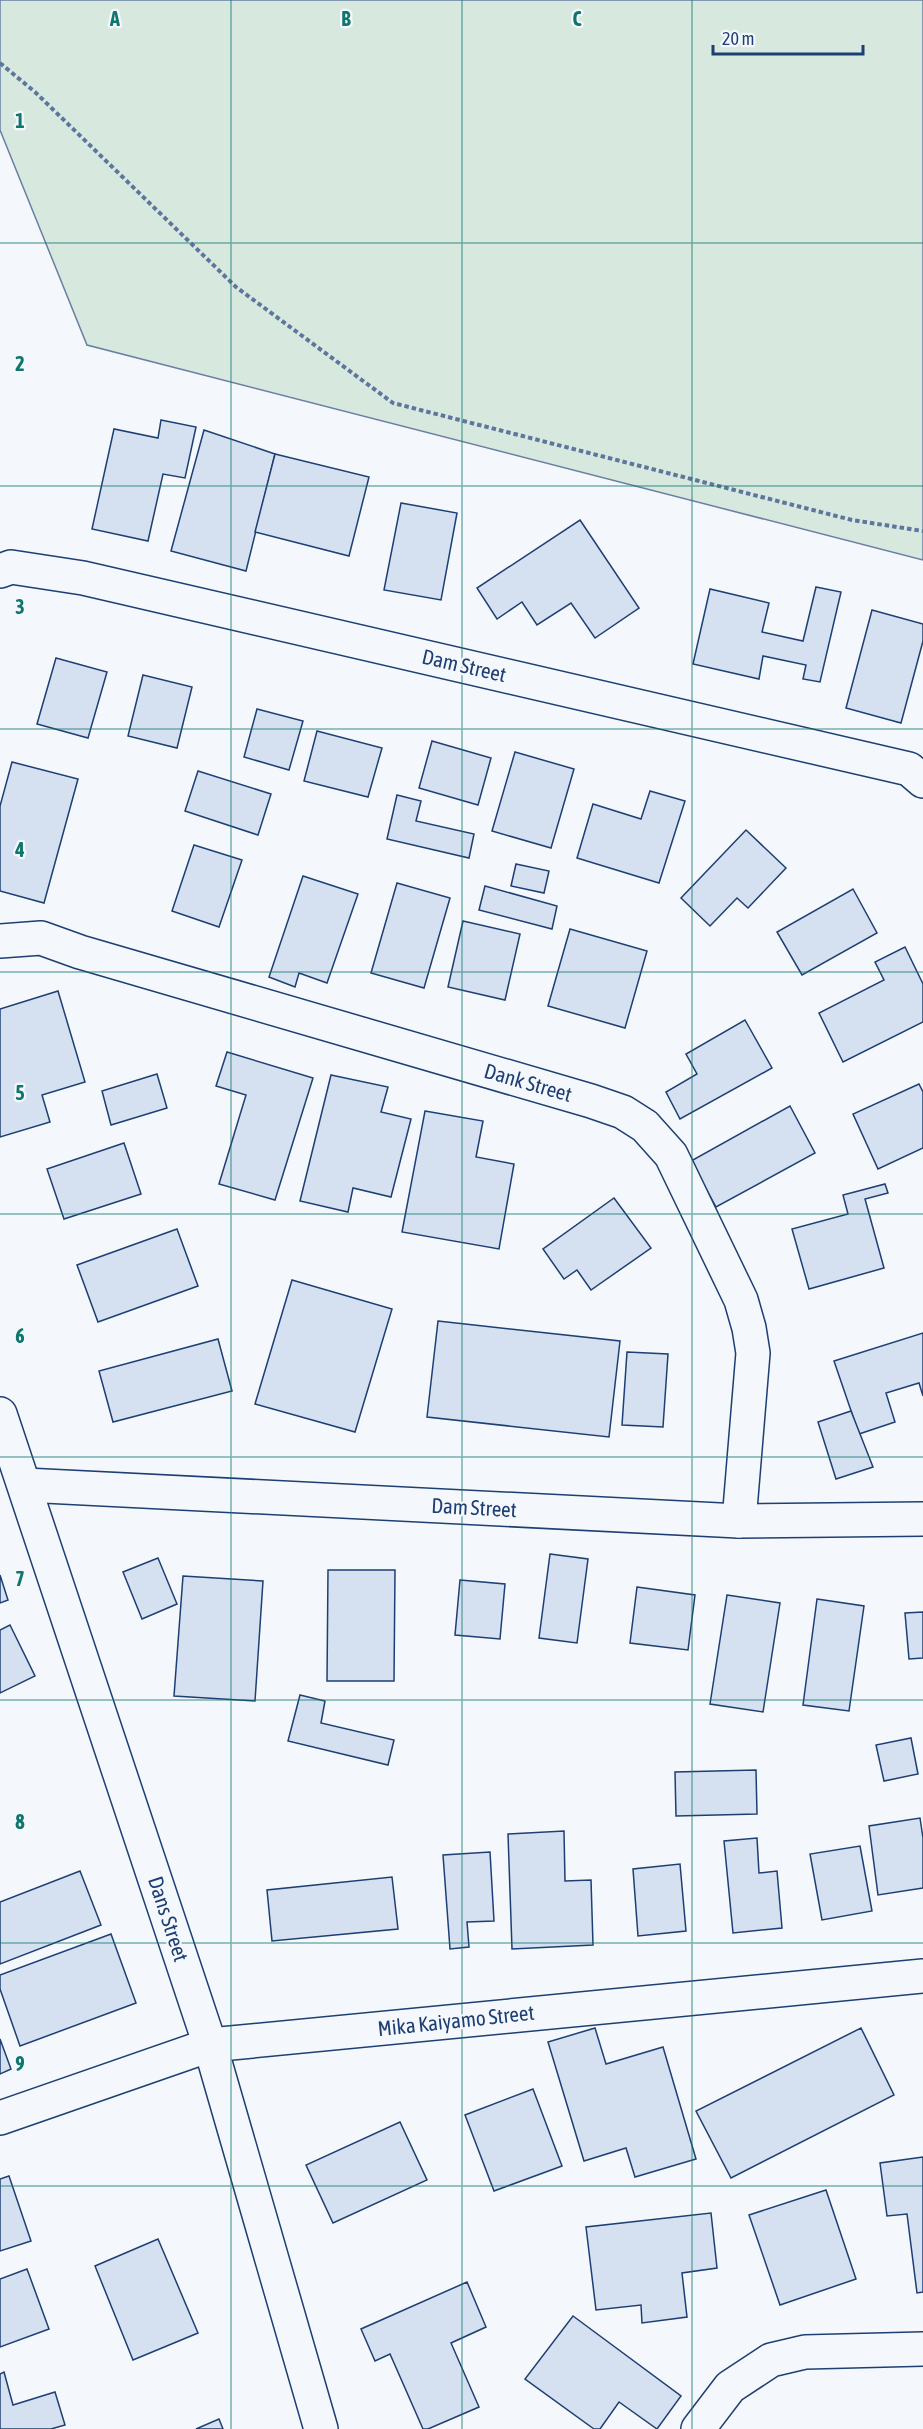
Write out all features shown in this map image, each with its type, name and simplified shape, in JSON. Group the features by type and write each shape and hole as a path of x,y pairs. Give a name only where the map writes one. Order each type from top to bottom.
{"street":[{"name":"Dam Street","path":"0,571 11,567 83,578 909,770 923,781"},
{"name":"Dank Street","path":"0,941 41,938 80,952 591,1101 622,1112 645,1126 671,1155 741,1300 749,1328 753,1353 739,1521"},
{"name":"Dans Street","path":"0,1414 210,2045 321,2429"},
{"name":"Dam Street","path":"25,1485 739,1521 923,1519"},
{"name":"Mika Kaiyamo Street","path":"0,2118 210,2045 923,1976"},
{"path":"698,2429 730,2387 771,2360 804,2352 923,2349"}],"path":[{"path":"0,63 35,92 236,287 393,403 852,520 923,531"}],"shaded area":[{"path":"0,0 923,0 923,560 87,345 0,130"}],"building":[{"path":"161,420 196,427 185,478 163,474 148,541 92,529 114,429 158,438"},
{"path":"204,430 275,454 246,571 171,551"},
{"path":"275,454 369,477 349,556 255,532"},
{"path":"401,503 457,513 441,600 384,590"},
{"path":"580,520 639,608 595,638 571,603 537,625 522,602 497,619 477,588"},
{"path":"816,587 841,592 820,682 803,679 806,665 763,656 759,679 693,664 710,589 769,603 762,632 803,641"},
{"path":"872,610 923,624 923,641 901,723 846,708"},
{"path":"56,658 107,672 88,738 37,724"},
{"path":"143,675 192,687 177,748 128,736"},
{"path":"257,709 303,721 289,770 244,757"},
{"path":"317,731 382,748 368,797 304,781"},
{"path":"432,741 491,758 478,805 419,788"},
{"path":"515,752 574,769 551,848 492,831"},
{"path":"12,762 78,779 44,903 0,891 0,806"},
{"path":"198,771 271,794 258,835 185,811"},
{"path":"650,791 685,801 659,883 577,858 593,804 641,819"},
{"path":"397,795 421,801 416,821 474,834 469,858 387,839"},
{"path":"746,830 786,868 748,908 737,898 710,926 681,898"},
{"path":"194,845 242,860 219,927 172,911"},
{"path":"516,864 549,871 544,893 511,886"},
{"path":"303,876 358,894 327,983 299,973 295,987 269,977"},
{"path":"397,883 450,898 424,988 371,973"},
{"path":"485,886 557,906 552,929 479,910"},
{"path":"853,889 877,933 802,975 777,932"},
{"path":"463,921 520,934 505,1000 448,987"},
{"path":"570,929 647,951 625,1028 548,1006"},
{"path":"905,947 923,984 923,1022 843,1062 819,1013 884,980 875,962"},
{"path":"58,991 85,1082 42,1095 50,1122 0,1137 0,1009"},
{"path":"745,1020 772,1068 680,1119 666,1092 697,1074 686,1054"},
{"path":"227,1052 313,1078 275,1200 219,1184 246,1095 216,1086"},
{"path":"157,1074 167,1108 111,1125 102,1091"},
{"path":"331,1075 388,1087 381,1112 411,1119 391,1197 353,1188 348,1212 300,1201"},
{"path":"919,1084 923,1092 923,1148 878,1169 853,1114"},
{"path":"790,1106 815,1153 716,1207 691,1161"},
{"path":"425,1111 483,1121 476,1157 514,1164 499,1249 402,1232"},
{"path":"124,1143 141,1194 64,1219 47,1169"},
{"path":"885,1184 888,1193 865,1199 884,1268 809,1289 792,1229 848,1214 843,1195"},
{"path":"614,1198 651,1248 591,1290 577,1270 564,1279 543,1249"},
{"path":"177,1229 198,1286 98,1322 77,1265"},
{"path":"292,1280 392,1309 355,1432 255,1404"},
{"path":"438,1321 620,1341 609,1437 427,1417"},
{"path":"923,1333 923,1396 919,1383 886,1393 895,1422 859,1434 834,1361"},
{"path":"218,1339 232,1391 113,1422 99,1371"},
{"path":"627,1352 668,1354 663,1427 622,1425"},
{"path":"851,1411 873,1467 836,1479 818,1422"},
{"path":"550,1554 588,1559 577,1643 539,1638"},
{"path":"158,1558 177,1604 142,1619 123,1572"},
{"path":"328,1570 395,1570 394,1681 327,1681"},
{"path":"0,1575 8,1600 0,1603"},
{"path":"183,1576 263,1581 255,1701 174,1696"},
{"path":"460,1580 505,1584 500,1639 455,1635"},
{"path":"637,1587 695,1595 688,1650 630,1643"},
{"path":"727,1595 780,1603 763,1712 710,1704"},
{"path":"817,1599 864,1606 849,1711 803,1705"},
{"path":"923,1612 923,1658 909,1659 905,1613"},
{"path":"10,1625 35,1676 0,1693 0,1630"},
{"path":"300,1695 325,1701 321,1723 394,1740 388,1765 288,1741"},
{"path":"911,1738 918,1774 884,1781 876,1745"},
{"path":"756,1770 757,1814 676,1816 675,1772"},
{"path":"920,1818 923,1838 923,1888 878,1895 869,1826"},
{"path":"564,1831 565,1881 591,1880 593,1945 512,1949 508,1834"},
{"path":"757,1838 759,1873 777,1871 782,1928 733,1933 724,1841"},
{"path":"860,1846 872,1911 822,1920 810,1854"},
{"path":"490,1852 494,1921 467,1922 469,1947 450,1949 443,1855"},
{"path":"680,1864 686,1931 638,1936 633,1869"},
{"path":"80,1871 101,1925 0,1964 0,1902"},
{"path":"392,1877 398,1929 272,1941 267,1890"},
{"path":"111,1934 136,2003 20,2046 0,1989 0,1975"},
{"path":"595,2028 606,2064 663,2047 696,2159 635,2177 626,2148 584,2161 548,2042"},
{"path":"861,2028 894,2095 731,2178 696,2111"},
{"path":"0,2039 11,2069 0,2074"},
{"path":"533,2089 562,2166 494,2191 465,2115"},
{"path":"400,2122 427,2180 333,2223 306,2165"},
{"path":"923,2157 923,2292 917,2293 907,2214 887,2216 880,2163"},
{"path":"9,2176 31,2241 0,2251 0,2179"},
{"path":"826,2190 856,2279 780,2305 749,2215"},
{"path":"711,2213 717,2268 682,2273 687,2317 642,2323 641,2305 596,2310 586,2227"},
{"path":"158,2239 198,2333 133,2360 95,2266"},
{"path":"27,2269 49,2329 0,2347 0,2279"},
{"path":"467,2282 486,2327 451,2343 479,2407 428,2429 423,2429 390,2354 375,2361 361,2329"},
{"path":"573,2316 681,2396 657,2429 619,2402 600,2429 594,2429 525,2379"},
{"path":"4,2372 13,2405 55,2392 65,2425 51,2429 0,2429 0,2374"},
{"path":"219,2419 223,2429 196,2429"}]}
